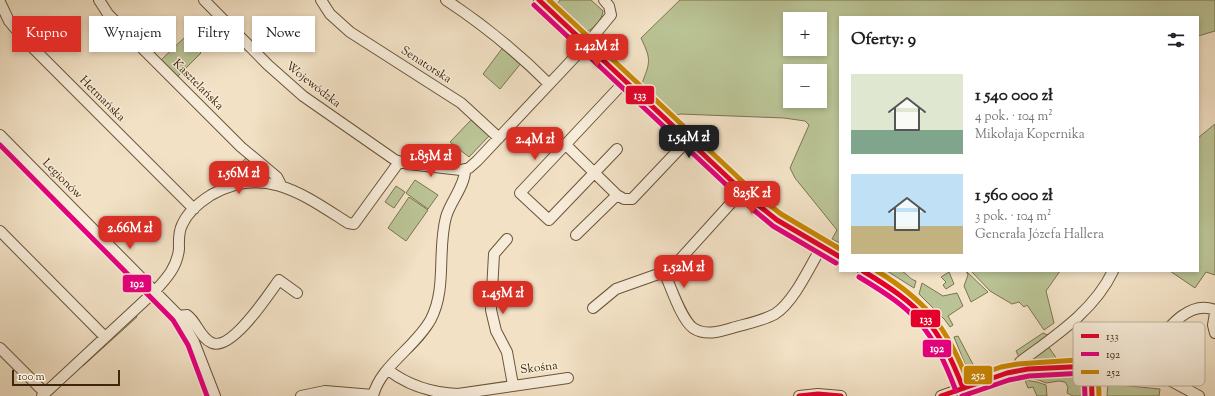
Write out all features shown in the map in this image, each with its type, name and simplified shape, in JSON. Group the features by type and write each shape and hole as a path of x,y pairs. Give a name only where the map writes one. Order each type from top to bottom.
{"street":[{"name":"Kasztelańska","path":"99,0 108,14 241,147 276,177 281,185"},
{"name":"Wojewódzka","path":"204,0 268,65 303,96 399,162"},
{"name":"Senatorska","path":"321,0 330,14 350,32 461,103 500,138"},
{"path":"446,0 477,20 520,54 550,84"},
{"path":"0,348 43,395 155,290 174,266 178,256 180,231 184,221 194,209 206,199 231,186 256,183 281,185 301,193 348,223 354,224 399,162 465,170 472,166 587,44 611,15 609,6 604,0"},
{"name":"Hetmańska","path":"0,2 9,21 24,39 194,209"},
{"path":"546,2 587,44 741,192 777,220 839,256"},
{"path":"617,149 549,220 520,193 626,80"},
{"name":"Legionów","path":"0,135 155,290 179,316 197,359 215,396"},
{"path":"566,145 617,195 624,199 632,199 687,141"},
{"path":"301,396 325,391 373,396 378,381 421,334 431,318 437,304 440,283 441,248 445,223 450,206 463,180 465,170"},
{"path":"593,308 616,289 664,272 674,266 741,192"},
{"path":"576,235 617,195"},
{"path":"0,231 105,338"},
{"name":"Skośna","path":"507,239 494,254 491,310 496,331 507,352 513,385"},
{"path":"664,272 683,314 690,325 700,331 714,333 768,317 780,310 791,297 822,246"},
{"path":"865,272 907,298 926,316 945,345 963,388"},
{"path":"1019,370 1020,362 1074,321 1086,309 1104,287 1112,272"},
{"path":"179,316 187,315 207,340 221,344 227,341 248,321 279,280 297,293"},
{"path":"1177,322 1186,312 1202,307 1215,310"},
{"path":"1215,313 1213,325 1215,333"},
{"path":"941,396 1003,374 1019,370 1073,367"},
{"name":"Skośna","path":"388,370 419,388 441,393 458,394 568,378"},
{"path":"1180,386 1199,396"},
{"path":"799,396 818,394 841,396"}],"green space":[{"path":"560,0 591,0 603,11 601,18 593,28 583,33 555,7"},
{"path":"680,0 1215,0 1215,31 1199,36 1199,16 839,16 839,242 832,239 837,230 795,178 790,168 809,125 805,121 784,118 680,114 672,117 641,86 648,66 648,57 641,38"},
{"path":"184,38 184,52 201,53 176,78 160,61 169,52 176,52 176,46"},
{"path":"504,46 522,62 500,89 483,74"},
{"path":"471,120 489,136 469,157 450,142"},
{"path":"1215,124 1215,275 1206,272 1195,288 1171,272 1199,272 1199,137"},
{"path":"246,158 271,178 269,180 249,178 228,181 225,178"},
{"path":"415,180 438,195 428,209 406,193"},
{"path":"396,186 405,192 394,208 385,202"},
{"path":"409,197 428,210 406,241 388,228"},
{"path":"889,272 903,272 916,281 914,288"},
{"path":"949,272 954,284 946,289 943,285 946,282 941,277"},
{"path":"966,272 988,292 971,302 964,286 968,275"},
{"path":"972,272 1059,272 1046,291 1054,323 1044,330 1027,305 1024,307 1019,302 1012,304 990,291"},
{"path":"922,283 943,296 957,293 963,306 948,316 953,325 950,327 919,294"},
{"path":"136,315 137,317 83,366 82,365"},
{"path":"1043,333 1050,336 1019,357 1016,351"},
{"path":"958,336 977,372 1001,364 1002,366 973,377 970,376 954,337"},
{"path":"1048,346 1059,362 1027,364 1027,363"},
{"path":"1071,371 1073,372 1073,386 1084,386 1082,396 1073,396 1067,393 1068,387 1065,382 1059,381 1046,383 1024,377 1023,375"},
{"path":"1025,380 1046,385 1047,396 1037,396 1033,387 1028,388"},
{"path":"1108,386 1129,386 1160,389 1159,396 1107,396"}],"transit line":[{"name":"133","path":"539,0 753,201 777,220 839,256"},
{"name":"252","path":"549,0 758,196 781,214 839,248"},
{"name":"192","path":"534,5 749,206 773,226 836,263"},
{"name":"192","path":"0,145 173,320 188,345 207,396"},
{"name":"133","path":"865,272 900,295 925,319 936,332 945,348 963,388"},
{"name":"252","path":"879,272 909,293 932,316 951,344 967,379 1001,367 1018,364 1073,360"},
{"name":"192","path":"859,277 895,300 920,323 939,351 956,391"},
{"name":"133","path":"941,396 1007,373 1028,369 1073,367"},
{"name":"192","path":"962,396 1009,380 1029,376 1073,374"},
{"name":"192","path":"1085,386 1085,396"},
{"name":"133","path":"1092,386 1092,396"},
{"name":"252","path":"1099,386 1099,396"},
{"name":"133","path":"799,396 818,394 841,396"}]}
